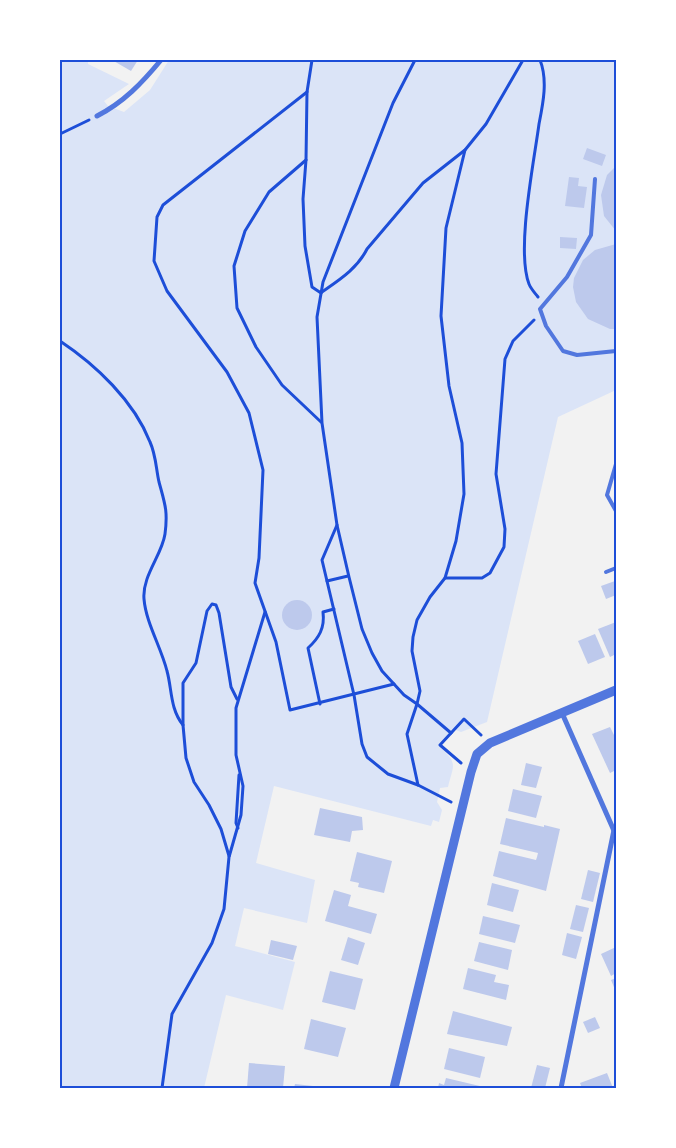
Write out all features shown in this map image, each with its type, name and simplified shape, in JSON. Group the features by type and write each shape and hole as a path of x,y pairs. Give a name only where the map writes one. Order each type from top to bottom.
{"street":[{"path":"97,116 117,106 141,84 161,60"},
{"path":"394,1088 477,754 490,743 616,690"},
{"path":"561,1088 615,832 562,713"}],"lane":[{"path":"595,179 591,236 567,277 540,308 546,326 563,351 577,355 616,351"},
{"path":"616,464 607,495 616,511"},
{"path":"606,572 616,568"}],"path":[{"path":"312,60 307,92 306,160 303,200 305,246 312,287 321,293"},
{"path":"415,60 393,103 323,282 317,317 322,423 337,525 362,629 382,671 394,684 451,733"},
{"path":"321,293 347,274 362,259 367,249 423,183 465,150 486,124 523,60"},
{"path":"445,578 482,578 490,573 504,547 505,529 496,474 505,359 513,341 537,318 540,308 540,299 530,286 526,258 527,204 543,100 544,69 540,60"},
{"path":"307,92 163,205 157,217 154,262 167,291 227,372 249,413 263,470 259,558 255,583 276,642 290,710 394,684"},
{"path":"60,134 97,116"},
{"path":"418,785 407,734 420,691 412,651 413,636 416,620 430,597 445,578 456,541 464,494 462,443 449,386 441,316 443,254 446,228 465,150"},
{"path":"306,160 269,192 245,231 234,266 237,308 256,347 282,385 322,423"},
{"path":"60,341 79,354 108,380 132,411 150,440 156,460 159,481 167,506 165,537 144,596 146,612 168,673 178,719 183,725"},
{"path":"337,525 322,560 354,695 362,744 367,757 388,774 418,785 463,807"},
{"path":"327,581 349,576"},
{"path":"229,857 221,829 209,805 194,782 186,758 183,725 183,683 196,663 207,611 212,604 216,605 219,613 231,687 237,700"},
{"path":"320,704 308,648 318,638 324,622 323,612 334,609"},
{"path":"162,1088 172,1014 212,943 224,909 229,857 238,828 243,786 236,755 237,700 266,611"},
{"path":"471,772 440,745 464,718 490,743"}],"shaded area":[{"path":"60,60 88,60 88,64 129,84 104,101 108,106 124,112 150,90 169,60 616,60 616,390 558,417 487,722 461,732 453,729 439,746 452,761 453,768 448,787 440,788 437,802 442,810 439,822 433,820 431,826 274,786 256,863 315,880 307,923 244,908 235,946 295,962 283,1010 226,995 204,1088 60,1088"}],"building":[{"path":"112,60 138,60 131,71"},
{"path":"587,148 606,155 602,166 583,159"},
{"path":"616,166 616,231 604,216 601,195 607,175"},
{"path":"569,177 579,178 578,186 587,187 584,208 565,206"},
{"path":"560,237 577,238 576,249 560,248"},
{"path":"616,244 616,329 610,329 588,319 576,302 573,287 574,278 583,260 595,250"},
{"path":"615,581 616,595 606,599 601,586"},
{"path":"297,600 308,604 312,615 308,626 297,630 286,626 282,615 286,604"},
{"path":"616,622 616,654 610,657 598,629"},
{"path":"595,634 605,657 588,664 578,641"},
{"path":"610,727 616,739 616,770 610,773 592,734"},
{"path":"526,763 542,767 536,788 521,785"},
{"path":"513,789 542,796 536,818 508,811"},
{"path":"320,808 362,817 363,830 352,831 350,842 314,835"},
{"path":"506,818 560,829 546,891 493,876 499,851 536,860 538,853 500,844"},
{"path":"357,852 392,861 384,893 358,887 359,883 350,881"},
{"path":"588,870 600,873 593,902 581,899"},
{"path":"492,883 519,890 513,912 487,905"},
{"path":"334,890 351,895 348,906 377,914 371,934 325,921"},
{"path":"576,905 589,908 583,932 570,929"},
{"path":"483,916 520,925 515,943 479,934"},
{"path":"567,933 582,937 576,959 562,955"},
{"path":"348,937 365,943 358,965 341,960"},
{"path":"271,940 297,946 293,960 268,954"},
{"path":"479,942 512,950 508,970 474,961"},
{"path":"616,947 616,973 611,976 601,954"},
{"path":"468,968 496,975 494,982 509,985 506,1000 463,989"},
{"path":"330,971 363,979 355,1010 322,1002"},
{"path":"616,978 616,992 611,980"},
{"path":"453,1011 512,1027 507,1046 447,1034"},
{"path":"595,1017 600,1028 588,1033 583,1022"},
{"path":"311,1019 346,1028 338,1057 304,1049"},
{"path":"449,1048 485,1057 480,1078 444,1069"},
{"path":"249,1063 285,1066 283,1088 247,1088"},
{"path":"537,1065 550,1068 545,1088 531,1088"},
{"path":"607,1073 613,1088 582,1088 580,1083"},
{"path":"446,1078 484,1088 438,1088 439,1083 444,1085"},
{"path":"295,1084 322,1087 322,1088 294,1088"}]}
